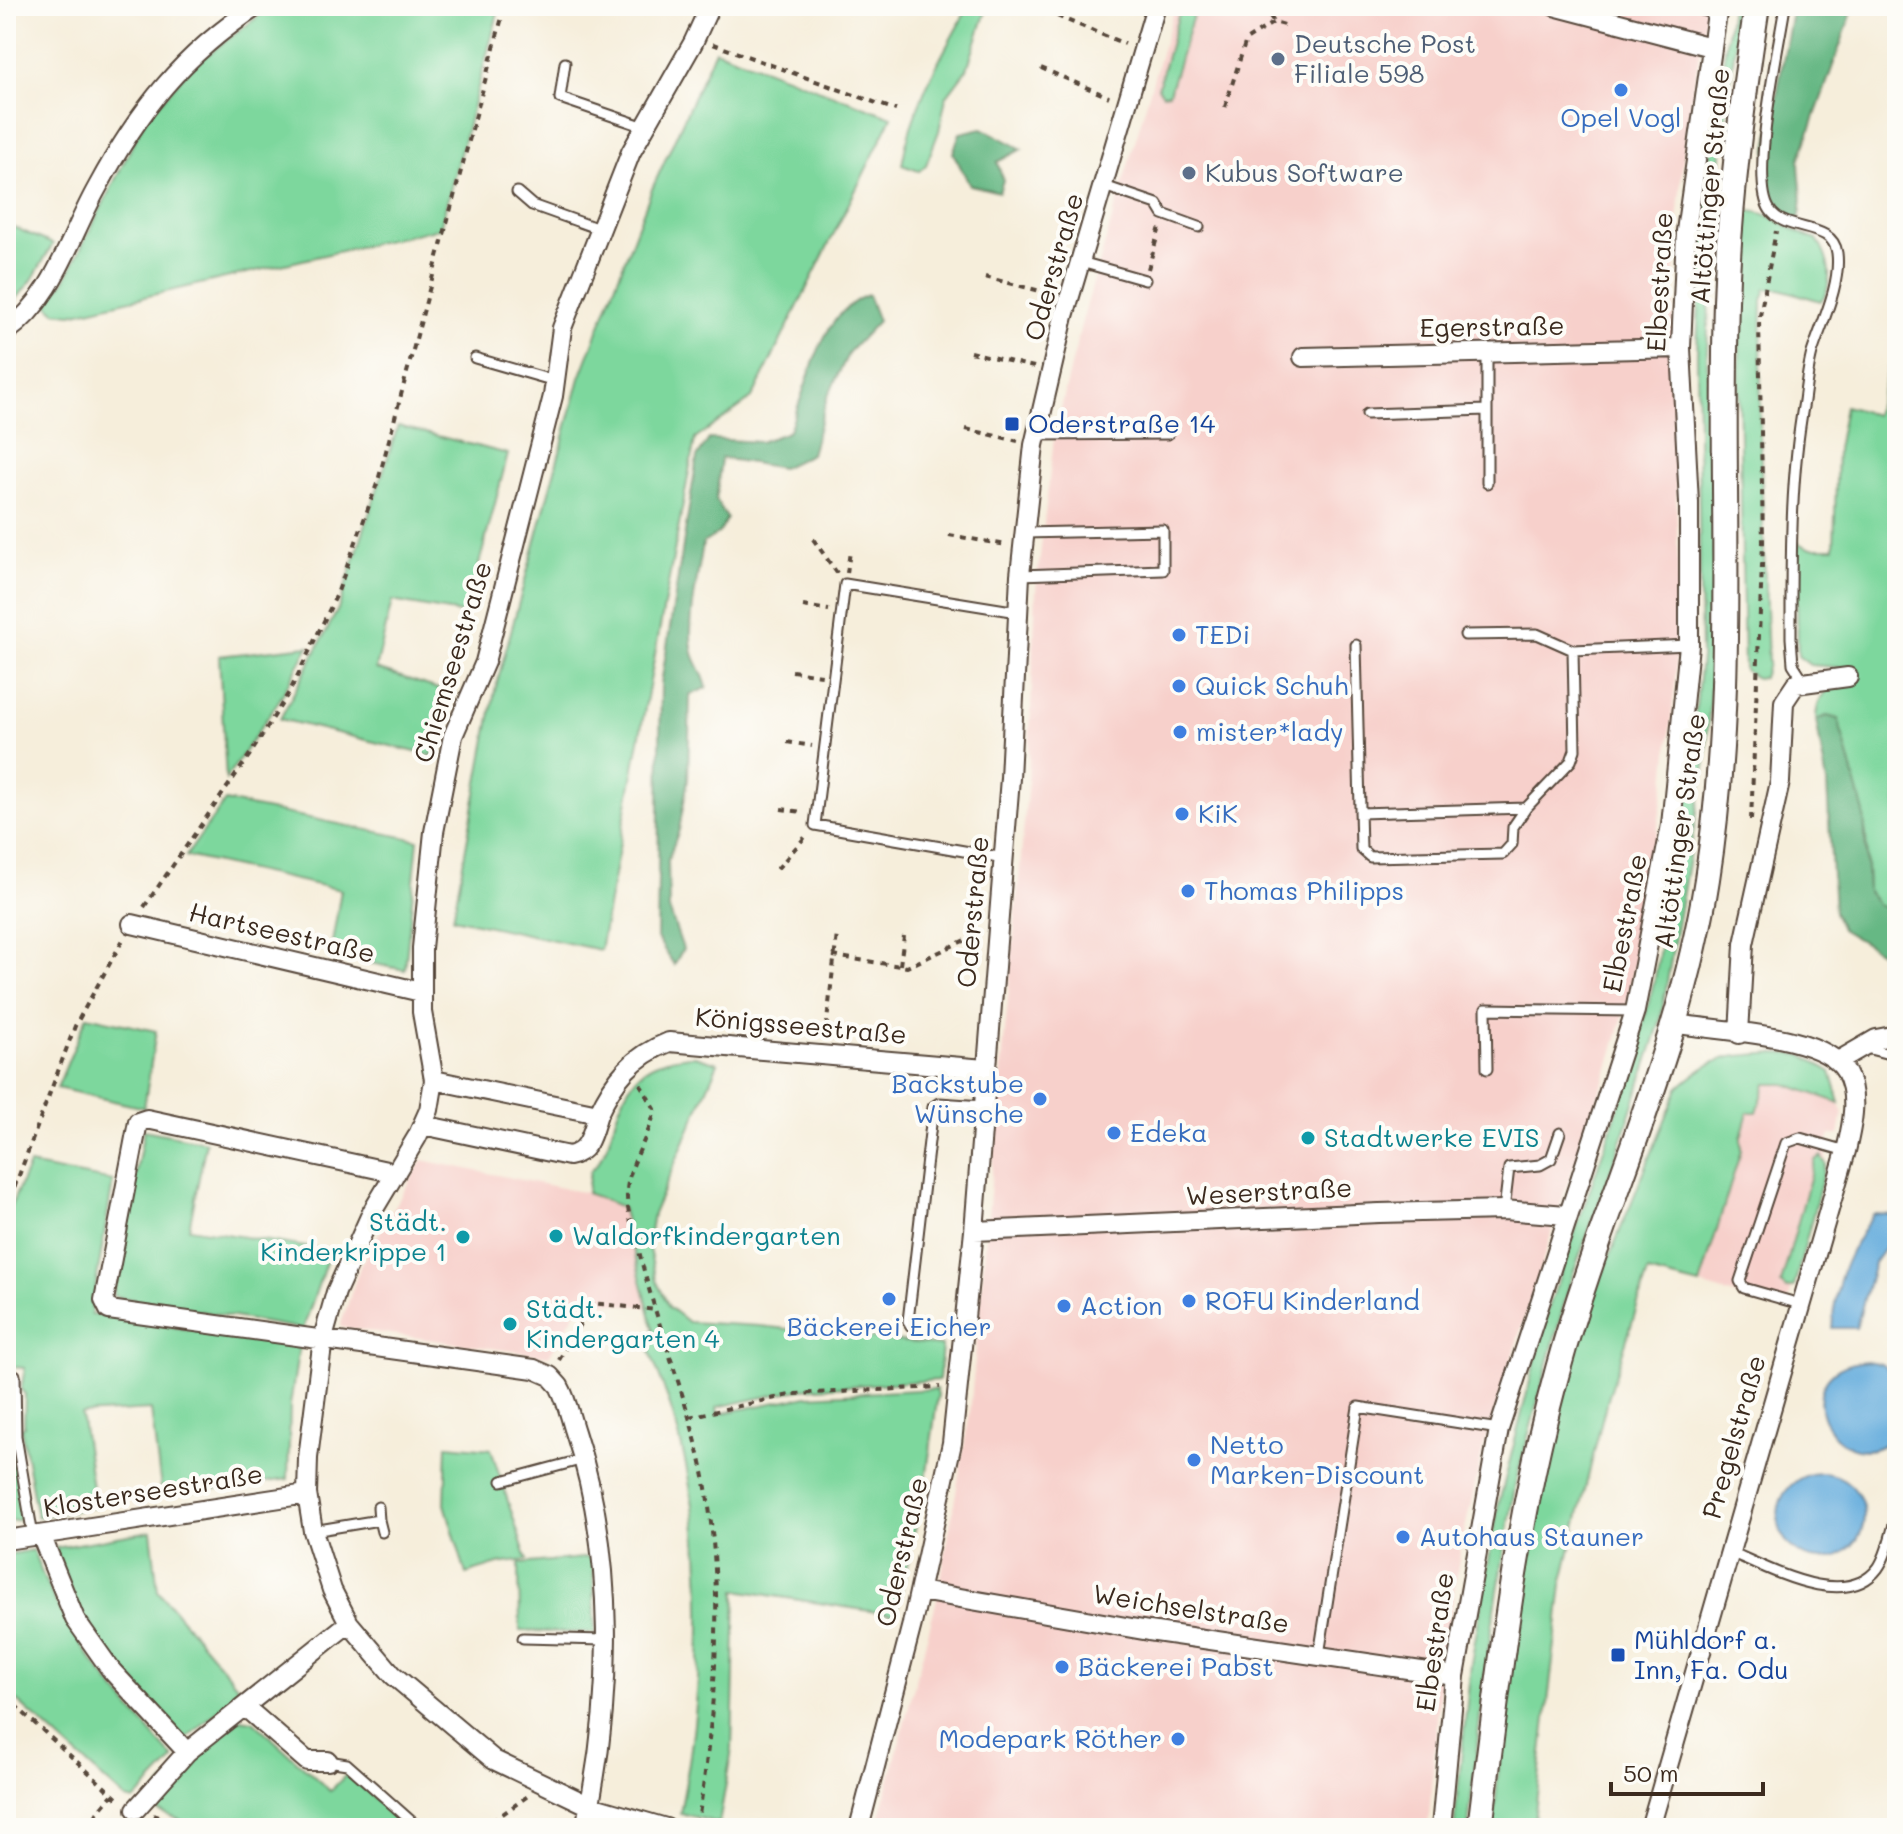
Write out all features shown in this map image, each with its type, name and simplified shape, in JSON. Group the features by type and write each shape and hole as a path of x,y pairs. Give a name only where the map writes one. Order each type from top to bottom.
{"main road":[{"name":"Altöttinger Straße","path":"1480,1828 1510,1588 1557,1369 1677,1024 1707,881 1723,746 1728,562 1726,300 1739,131 1757,6"}],"street":[{"path":"6,332 48,288 95,191 156,92 196,52 257,6"},
{"name":"Chiemseestraße","path":"666,1828 590,1806 538,1784 494,1760 427,1707 393,1675 349,1623 332,1590 313,1531 307,1494 311,1424 323,1338 350,1258 423,1125 434,1080 421,992 422,948 434,832 453,736 485,662 555,381 562,328 599,229 645,127 710,6"},
{"name":"Oderstraße","path":"859,1828 944,1494 959,1386 1004,858 1020,575 1035,440 1069,298 1156,6"},
{"path":"1554,6 1711,47"},
{"name":"Elbestraße","path":"1441,1828 1455,1676 1499,1429 1566,1215 1635,1011 1671,825 1689,645 1689,503 1681,348 1686,231 1717,10"},
{"name":"Egerstraße","path":"1303,357 1681,348"},
{"path":"1739,1034 1744,944 1780,782 1784,702 1796,684 1848,677"},
{"name":"Hartseestraße","path":"132,924 421,992"},
{"path":"1677,1024 1821,1049 1838,1061 1876,1039 1897,1035"},
{"name":"Königsseestraße","path":"423,1125 569,1156 580,1154 589,1144 598,1114 627,1068 653,1048 669,1042 985,1069"},
{"name":"Pregelstraße","path":"1650,1828 1846,1151 1853,1097 1846,1072 1838,1061"},
{"path":"434,1080 598,1114"},
{"path":"396,1173 147,1119 138,1122 104,1296 109,1310 521,1367 550,1376 564,1395 599,1522 604,1640 600,1724 585,1828"},
{"name":"Weserstraße","path":"974,1231 1504,1210 1566,1215"},
{"name":"Klosterseestraße","path":"6,1540 307,1494"},
{"path":"37,1535 75,1619 111,1670 187,1752"},
{"name":"Weichselstraße","path":"920,1591 1149,1631 1455,1676"},
{"path":"136,1809 187,1752 349,1623"},
{"path":"245,1707 307,1761 328,1761"}],"lane":[{"path":"1686,6 1717,10"},
{"path":"1785,6 1761,178 1766,201 1779,219 1827,235 1834,240 1837,252 1834,286 1811,357 1795,462 1791,638 1793,664 1804,681"},
{"path":"565,63 560,98 645,127"},
{"path":"1104,186 1157,204 1163,214 1199,227"},
{"path":"517,192 532,205 599,229"},
{"path":"1081,262 1145,280"},
{"path":"1487,354 1487,483"},
{"path":"475,358 555,381"},
{"path":"1367,414 1487,410"},
{"path":"1035,440 1168,434"},
{"path":"1020,575 1163,570 1163,530 1023,541"},
{"path":"1004,858 815,825 845,584 1018,612"},
{"path":"1465,635 1537,634 1573,650 1689,645"},
{"path":"1356,645 1361,849 1370,857 1503,854 1512,844 1513,827 1526,808 1571,761 1575,750 1573,650"},
{"path":"1360,813 1526,808"},
{"path":"1487,1069 1486,1009 1635,1011"},
{"path":"1863,1047 1897,1056"},
{"path":"965,1330 911,1326 908,1321 933,1107 939,1103 983,1106"},
{"path":"1504,1210 1509,1168 1540,1165 1551,1159 1560,1133"},
{"path":"1800,1304 1744,1288 1740,1281 1786,1143 1800,1138 1846,1151"},
{"path":"15,1375 16,1436 37,1535"},
{"path":"1319,1655 1358,1407 1499,1429"},
{"path":"502,1481 584,1459"},
{"path":"378,1507 382,1532"},
{"path":"1728,1551 1815,1585 1855,1586 1880,1565 1897,1515"},
{"path":"313,1531 379,1520"},
{"path":"523,1638 604,1640"},
{"path":"328,1761 347,1764 419,1828"}],"path":[{"path":"6,1210 75,1026 132,924 251,753 291,689 337,594 378,481 505,6"},
{"path":"1263,6 1274,22 1288,26"},
{"path":"1057,16 1143,51"},
{"path":"1225,107 1246,40 1274,22"},
{"path":"696,37 896,110"},
{"path":"1041,68 1128,104"},
{"path":"1145,280 1163,214"},
{"path":"1750,829 1763,542 1759,321 1768,262 1779,219"},
{"path":"985,277 1069,298"},
{"path":"970,352 1051,371"},
{"path":"966,429 1035,440"},
{"path":"949,535 1023,541"},
{"path":"813,539 845,584"},
{"path":"845,584 850,551"},
{"path":"803,606 842,612"},
{"path":"792,671 834,677"},
{"path":"787,742 825,748"},
{"path":"781,809 817,814"},
{"path":"777,869 815,825"},
{"path":"833,956 907,967 975,933 996,937"},
{"path":"824,1054 837,934"},
{"path":"900,965 904,936"},
{"path":"627,1068 655,1109 627,1187 629,1211 689,1417 706,1493 714,1567 716,1642 712,1736 697,1828"},
{"path":"550,1376 592,1303 656,1310"},
{"path":"689,1417 794,1394 959,1386"},
{"path":"6,1697 112,1795 136,1809 186,1828"},
{"path":"483,1828 522,1803 538,1784"},
{"path":"90,1828 97,1813 112,1795"}],"shaded area":[{"path":"1175,6 1707,6 1685,140 1676,231 1673,327 1678,583 1675,682 1665,782 1643,918 1628,998 1606,1075 1565,1190 1484,1445 1461,1547 1441,1674 1428,1828 877,1828 938,1595 970,1413 1028,780 1036,590 1054,438 1082,321"},
{"path":"1766,1084 1785,1084 1840,1103 1843,1113 1839,1134 1830,1135 1826,1145 1826,1164 1786,1309 1700,1285 1741,1150 1741,1137 1749,1112 1757,1111"},
{"path":"422,1160 587,1193 622,1207 647,1307 583,1300 549,1356 340,1327 361,1264"}],"green space":[{"path":"272,6 500,6 440,228 71,314 55,312 47,303 64,282 145,120 190,68"},
{"path":"969,6 987,8 967,69 946,97 939,131 926,165 919,171 902,165 920,102"},
{"path":"1181,6 1196,6 1169,93 1163,94 1158,88"},
{"path":"1731,6 1740,6 1712,228 1707,353 1715,606 1706,761 1660,1022 1626,1128 1570,1282 1516,1481 1486,1663 1468,1828 1454,1828 1471,1664 1498,1507 1548,1310 1631,1071 1655,978 1689,779 1701,657 1697,354 1702,214"},
{"path":"1793,6 1845,6 1852,12 1799,161 1802,197 1799,219 1788,218 1777,201 1770,186 1767,160"},
{"path":"715,50 892,117 752,398 695,439 600,950 453,918 495,690 580,378 652,189"},
{"path":"982,128 1022,149 997,162 1003,180 999,192 970,185 953,153 960,133"},
{"path":"1748,211 1765,215 1817,240 1829,270 1828,286 1821,301 1780,289 1766,289 1762,300 1760,436 1768,664 1763,677 1756,678 1744,670 1739,384 1741,284"},
{"path":"6,224 53,244 32,280 6,312"},
{"path":"868,295 878,321 849,352 827,398 811,454 782,468 721,458 716,500 727,518 720,532 703,543 691,628 693,653 707,688 690,695 688,779 679,830 668,860 669,909 683,949 674,965 657,938 661,684 697,457 709,439 760,442 788,432 826,335 851,304"},
{"path":"1897,341 1897,913 1877,905 1868,892 1866,833 1838,719 1827,716 1816,720 1822,697 1848,668 1810,665 1798,656 1796,542 1809,548 1834,548 1837,449 1845,406 1875,415"},
{"path":"398,426 508,454 466,614 392,601 376,669 448,692 432,756 280,719 338,609"},
{"path":"309,646 280,699 226,779 219,656"},
{"path":"1827,716 1838,719 1864,813 1868,892 1878,905 1897,913 1897,962 1841,929 1834,912 1827,783 1816,720"},
{"path":"225,801 418,840 405,970 330,955 341,890 186,856"},
{"path":"87,1016 156,1031 144,1108 57,1088"},
{"path":"1779,1053 1803,1055 1831,1072 1840,1103 1785,1084 1766,1084 1757,1112 1748,1112 1741,1150 1700,1285 1648,1272 1603,1415 1562,1585 1533,1828 1493,1828 1510,1649 1558,1414 1595,1292 1678,1088 1703,1069 1724,1059"},
{"path":"695,1056 718,1063 653,1214 648,1245 656,1280 669,1307 688,1322 760,1326 942,1346 939,1380 801,1389 717,1407 718,1414 807,1396 936,1389 938,1394 926,1479 896,1615 736,1590 732,1749 719,1823 680,1813 695,1716 700,1613 694,1511 685,1462 670,1405 644,1335 654,1330 622,1207 587,1193 590,1171 605,1151 618,1110 632,1083 650,1066"},
{"path":"144,1130 206,1142 189,1228 330,1251 303,1329 113,1296"},
{"path":"1821,1156 1826,1164 1794,1287 1786,1289 1781,1284 1815,1160"},
{"path":"29,1165 113,1181 91,1314 299,1347 290,1405 288,1479 162,1496 151,1410 81,1414 95,1507 37,1517 21,1428 24,1426 25,1394 21,1390 25,1368 10,1367 6,1430 6,1217"},
{"path":"6,1430 10,1433 24,1519 6,1522"},
{"path":"447,1445 491,1449 527,1560 498,1564 466,1574 445,1504"},
{"path":"151,1531 158,1591 241,1690 184,1741 92,1631 75,1602 55,1548"},
{"path":"33,1550 60,1610 93,1662 174,1759 134,1801 126,1799 6,1691 6,1555"},
{"path":"593,1557 595,1633 520,1631 519,1564"},
{"path":"240,1719 253,1721 330,1791 347,1774 409,1828 200,1828 145,1806 163,1784"}],"water":[{"path":"1873,1214 1897,1215 1897,1251 1889,1242 1874,1263 1856,1328 1832,1328 1836,1295 1844,1268"},
{"path":"1867,1361 1881,1364 1897,1377 1897,1433 1876,1448 1856,1449 1839,1439 1826,1423 1821,1404 1824,1385 1839,1369"},
{"path":"1821,1473 1838,1476 1852,1485 1861,1499 1864,1516 1861,1533 1852,1547 1838,1556 1821,1559 1804,1556 1790,1547 1781,1533 1778,1516 1781,1499 1790,1485 1804,1476"}],"place":[{"name":"Deutsche Post Filiale 598","path":"1278,59"},
{"name":"Opel Vogl","path":"1621,90"},
{"name":"Kubus Software","path":"1189,173"},
{"name":"Oderstraße 14","path":"1012,424"},
{"name":"TEDi","path":"1179,635"},
{"name":"Quick Schuh","path":"1179,686"},
{"name":"mister*lady","path":"1180,732"},
{"name":"KiK","path":"1182,814"},
{"name":"Thomas Philipps","path":"1188,891"},
{"name":"Backstube Wünsche","path":"1040,1099"},
{"name":"Edeka","path":"1114,1133"},
{"name":"Stadtwerke EVIS","path":"1308,1138"},
{"name":"Waldorfkindergarten","path":"556,1236"},
{"name":"Städt. Kinderkrippe 1","path":"463,1237"},
{"name":"Bäckerei Eicher","path":"889,1299"},
{"name":"ROFU Kinderland","path":"1189,1301"},
{"name":"Action","path":"1064,1306"},
{"name":"Städt. Kindergarten 4","path":"510,1324"},
{"name":"Netto Marken-Discount","path":"1194,1460"},
{"name":"Autohaus Stauner","path":"1403,1537"},
{"name":"Mühldorf a. Inn, Fa. Odu","path":"1618,1655"},
{"name":"Bäckerei Pabst","path":"1062,1667"},
{"name":"Modepark Röther","path":"1178,1739"}]}
